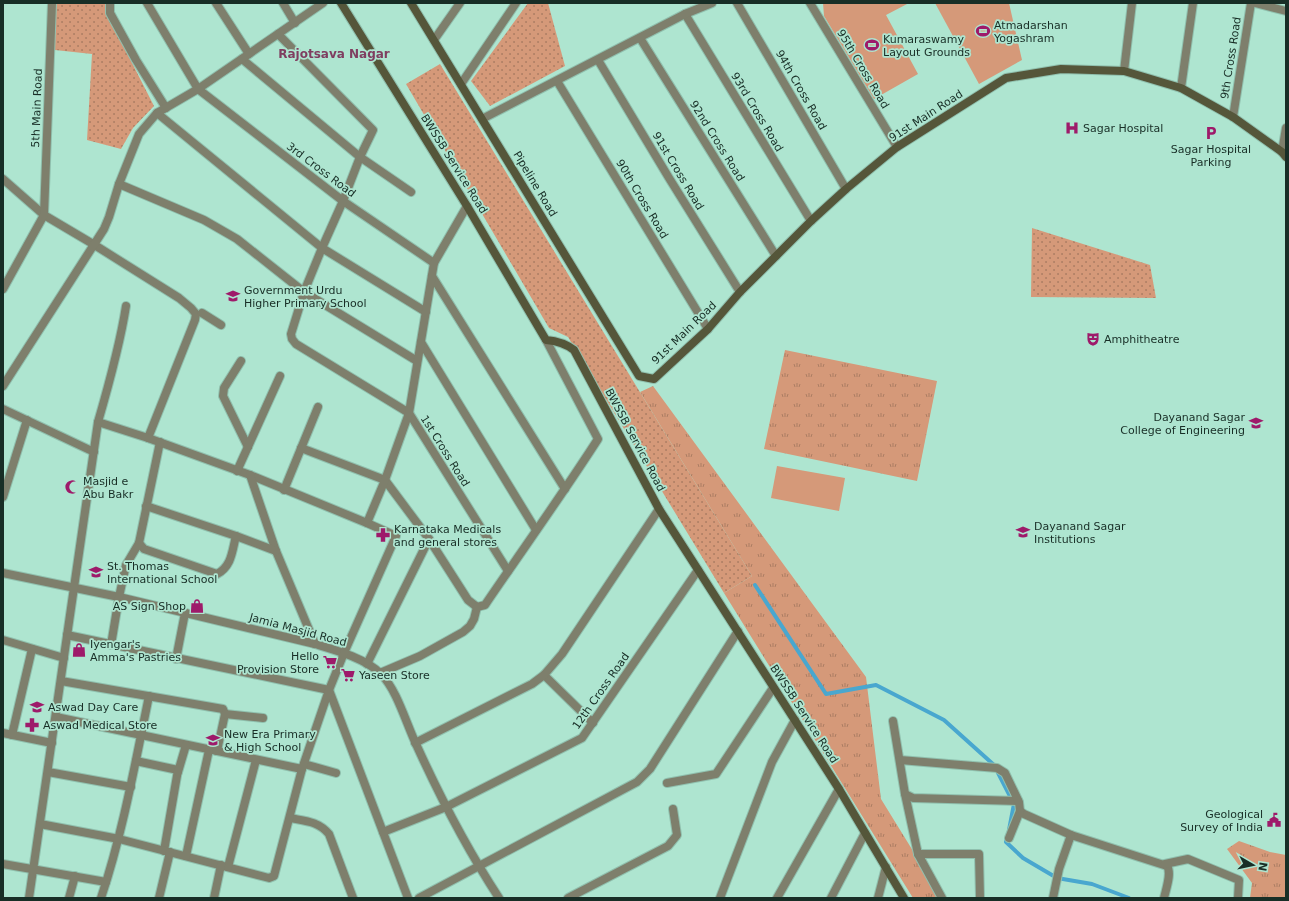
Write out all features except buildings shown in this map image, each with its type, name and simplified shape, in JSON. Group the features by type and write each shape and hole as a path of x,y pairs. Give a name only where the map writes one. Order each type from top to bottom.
{"street":[{"name":"5th Main Road","path":"44,215 52,3"},
{"path":"110,3 110,13 136,60 166,108"},
{"path":"147,3 198,89"},
{"path":"216,3 249,54"},
{"path":"283,3 295,23"},
{"path":"3,386 104,229 119,184 139,134 157,113 198,89 323,3"},
{"name":"BWSSB Service Road","path":"341,3 467,206 546,340 563,343 574,350 659,509 839,789 904,898"},
{"name":"Pipeline Road","path":"411,3 639,376"},
{"path":"434,40 460,3"},
{"path":"461,84 516,3"},
{"path":"482,119 685,14 712,3"},
{"name":"94th Cross Road","path":"737,3 846,189"},
{"name":"95th Cross Road","path":"810,3 897,147"},
{"path":"1124,70 1132,3"},
{"path":"1181,88 1193,3"},
{"name":"9th Cross Road","path":"1233,117 1251,3"},
{"path":"1255,3 1286,10"},
{"name":"93rd Cross Road","path":"685,14 811,222"},
{"path":"278,34 373,130 360,157 304,292"},
{"name":"92nd Cross Road","path":"640,38 776,256"},
{"path":"242,59 360,157 411,192"},
{"name":"91st Cross Road","path":"598,60 740,292"},
{"name":"91st Main Road","path":"639,376 654,379 708,329 740,292 811,222 846,189 897,147 1006,78 1061,69 1124,70 1181,88 1233,117 1284,154"},
{"name":"90th Cross Road","path":"558,81 708,329"},
{"name":"3rd Cross Road","path":"198,89 343,201 434,263"},
{"path":"157,113 322,248 426,312"},
{"path":"1284,154 1286,128"},
{"path":"3,179 44,215 180,298 196,314 195,320 148,438"},
{"path":"119,184 204,220 237,239 304,292 418,361"},
{"path":"367,524 385,480 408,413 434,263 467,206"},
{"path":"3,288 44,215"},
{"path":"432,276 565,489"},
{"name":"1st Cross Road","path":"304,292 291,334 296,344 408,413 508,571"},
{"path":"29,898 98,422 113,370 123,328 126,306"},
{"path":"202,312 221,326"},
{"path":"477,607 485,605 598,439 546,340"},
{"path":"421,342 536,530"},
{"path":"241,361 224,388 223,396 248,447"},
{"path":"237,471 280,376"},
{"path":"284,490 318,407"},
{"path":"3,409 94,452"},
{"path":"3,497 27,420"},
{"path":"40,824 119,839 269,878 274,876 303,766 329,690 344,652 396,536 237,471 160,442 98,422"},
{"path":"111,645 126,565 139,543 160,442"},
{"path":"301,448 385,480 430,539 468,600 477,607"},
{"path":"250,476 276,551 315,644"},
{"path":"146,506 276,551"},
{"path":"415,743 532,684 544,675 562,654 659,509"},
{"path":"139,543 144,549 217,574 228,566 236,536"},
{"path":"367,664 430,539"},
{"name":"12th Cross Road","path":"383,832 446,807 582,738 698,570"},
{"name":"Jamia Masjid Road","path":"3,573 119,597 315,644 344,652 367,664 380,673 391,687 415,743 446,807 478,866 499,898"},
{"path":"380,673 420,656 464,632 474,619 477,607"},
{"path":"176,659 185,613"},
{"path":"419,898 631,786 642,777 650,769 738,631"},
{"path":"68,635 176,659 329,690"},
{"path":"3,640 64,658"},
{"path":"3,742 7,734 32,648"},
{"path":"544,675 593,724"},
{"path":"60,681 223,709 225,714 213,750 186,856"},
{"path":"667,783 716,774 773,688"},
{"path":"329,690 408,898"},
{"path":"101,898 119,839 149,696"},
{"path":"225,714 264,718"},
{"path":"56,717 256,760 303,766 336,773"},
{"path":"720,898 772,762 795,720"},
{"path":"893,721 905,794 918,854 942,898"},
{"path":"7,734 52,743"},
{"path":"158,898 167,852 178,772 186,745"},
{"path":"214,898 225,866 256,760"},
{"path":"900,760 994,767 1005,773 1020,810 1024,814 1071,835 1165,864 1188,859 1239,880 1238,898"},
{"path":"136,761 176,769 178,772"},
{"path":"48,772 131,787"},
{"path":"777,898 839,789"},
{"path":"905,794 913,798 1017,801"},
{"path":"568,898 668,846 677,835 673,809"},
{"path":"1009,838 1020,810"},
{"path":"290,818 318,824 329,834 353,898"},
{"path":"831,898 865,832"},
{"path":"1053,898 1059,870 1071,835"},
{"path":"918,854 979,854 980,898"},
{"path":"3,864 106,882"},
{"path":"1164,898 1169,873 1169,868 1165,864"},
{"path":"878,898 886,867"},
{"path":"69,898 75,876"}],"green space":[{"path":"55,3 105,3 107,14 154,106 133,128 121,149 87,140 92,54 55,50"},
{"path":"528,3 548,3 565,66 490,106 471,81"},
{"name":"Kumaraswamy Layout Grounds","path":"823,3 909,3 886,15 918,74 874,99 824,16"},
{"name":"Atmadarshan Yogashram","path":"935,3 1009,3 1022,60 979,84"},
{"path":"440,64 752,576 724,593 568,337 549,328 406,84"},
{"path":"1032,228 1150,265 1156,298 1031,297"},
{"path":"785,350 937,381 917,481 764,449"},
{"path":"653,386 866,677 881,799 942,898 913,898 724,593 752,576 640,392"},
{"path":"777,466 845,478 839,511 771,498"},
{"path":"1239,841 1270,852 1286,855 1286,898 1250,898 1252,883 1227,849"}],"waterway":[{"path":"755,585 826,694 876,685 944,720 994,765 1014,804 1009,830"},
{"path":"1008,836 1006,842 1023,858 1057,878 1092,884 1129,898"}],"place":[{"name":"Atmadarshan Yogashram","path":"983,31"},
{"name":"Kumaraswamy Layout Grounds","path":"872,45"},
{"name":"Sagar Hospital","path":"1072,128"},
{"name":"Sagar Hospital Parking","path":"1211,133"},
{"name":"Government Urdu Higher Primary School","path":"233,296"},
{"name":"Amphitheatre","path":"1093,339"},
{"name":"Dayanand Sagar College of Engineering","path":"1256,423"},
{"name":"Masjid e Abu Bakr","path":"72,487"},
{"name":"Dayanand Sagar Institutions","path":"1023,532"},
{"name":"Karnataka Medicals and general stores","path":"383,535"},
{"name":"St. Thomas International School","path":"96,572"},
{"name":"AS Sign Shop","path":"197,606"},
{"name":"Iyengar's Amma's Pastries","path":"79,650"},
{"name":"Hello Provision Store","path":"330,662"},
{"name":"Yaseen Store","path":"348,675"},
{"name":"Aswad Day Care","path":"37,707"},
{"name":"Aswad Medical Store","path":"32,725"},
{"name":"New Era Primary & High School","path":"213,740"},
{"name":"Geological Survey of India","path":"1274,820"}],"district":[{"name":"Rajotsava Nagar","path":"334,54"}]}
